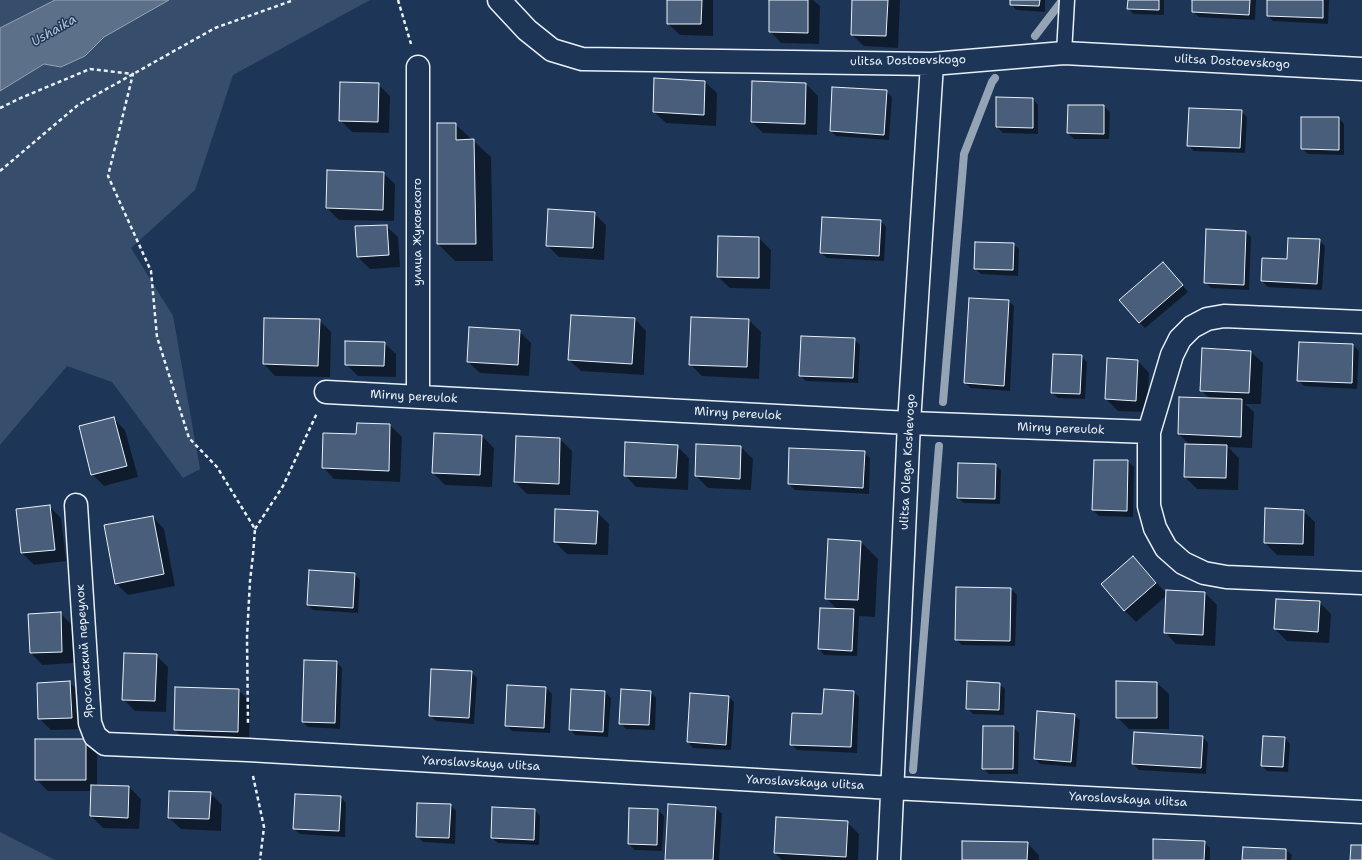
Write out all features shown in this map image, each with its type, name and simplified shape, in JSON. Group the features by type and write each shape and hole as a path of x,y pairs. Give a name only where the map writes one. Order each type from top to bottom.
{"street":[{"name":"ulitsa Dostoevskogo","path":"499,0 527,30 552,50 582,59 932,64 1064,53 1362,69"},
{"name":"ulitsa Olega Koshevogo","path":"889,860 909,423 932,64"},
{"name":"улица Жуковского","path":"418,67 418,397"},
{"path":"1362,322 1224,316 1207,319 1192,327 1180,339 1172,355 1149,432 1149,506 1154,528 1166,548 1183,563 1204,573 1226,577 1362,583"},
{"name":"Mirny pereulok","path":"326,392 909,423 1149,432"},
{"name":"Ярославский переулок","path":"76,505 90,723 96,736 105,744 248,750"},
{"name":"Yaroslavskaya ulitsa","path":"248,750 892,788 1362,812"}],"lane":[{"path":"1064,53 1067,0"}],"path":[{"path":"0,171 78,105 215,28 294,0"},
{"path":"398,0 418,67"},
{"path":"0,108 90,69 133,74"},
{"path":"133,74 108,176 150,271 157,337 189,438 217,467 255,529"},
{"path":"260,860 264,826 248,750 247,638 255,529 283,486 326,392"}],"shaded area":[{"path":"0,0 55,0 0,28"},
{"path":"169,0 370,0 233,75 195,190 131,248 173,316 200,469 183,478 112,382 67,366 0,445 0,91 45,64 61,67 85,56 104,37"},
{"path":"0,832 55,860 0,860"}],"water":[{"name":"Ushaika","path":"55,0 169,0 104,37 85,56 61,67 44,64 0,91 0,28"}],"building":[{"path":"667,0 702,0 701,24 667,24"},
{"path":"769,0 808,0 808,33 769,32"},
{"path":"852,0 888,0 886,36 851,35"},
{"path":"1010,0 1040,0 1039,6 1010,5"},
{"path":"1128,0 1159,0 1159,10 1127,9"},
{"path":"1192,0 1250,0 1249,15 1192,12"},
{"path":"1267,0 1323,0 1323,18 1267,16"},
{"path":"654,78 705,81 704,115 653,112"},
{"path":"752,81 806,83 805,124 751,122"},
{"path":"340,82 379,83 378,122 339,121"},
{"path":"832,87 887,90 884,135 830,131"},
{"path":"996,97 1033,98 1033,128 996,127"},
{"path":"1068,105 1104,105 1104,134 1067,133"},
{"path":"1189,108 1242,110 1240,148 1187,146"},
{"path":"1301,117 1339,117 1339,150 1301,149"},
{"path":"437,123 456,123 456,140 474,139 476,244 437,244"},
{"path":"327,170 384,172 383,210 326,208"},
{"path":"548,209 595,212 593,248 546,246"},
{"path":"822,217 881,220 879,256 820,253"},
{"path":"387,225 389,255 357,257 355,226"},
{"path":"1206,229 1246,231 1244,285 1204,283"},
{"path":"718,236 759,237 759,278 717,277"},
{"path":"1288,238 1320,239 1317,284 1261,281 1262,258 1287,259"},
{"path":"975,242 1014,243 1013,270 974,269"},
{"path":"1163,262 1183,285 1139,323 1119,300"},
{"path":"969,298 1009,300 1004,386 964,383"},
{"path":"571,315 635,318 632,364 568,360"},
{"path":"691,317 749,319 747,367 689,365"},
{"path":"264,318 320,319 318,366 263,364"},
{"path":"469,327 520,330 518,365 467,362"},
{"path":"801,336 855,338 853,378 799,376"},
{"path":"345,341 385,342 384,366 345,365"},
{"path":"1299,342 1353,344 1352,383 1297,381"},
{"path":"1202,348 1251,351 1249,393 1200,391"},
{"path":"1053,354 1082,355 1080,394 1051,393"},
{"path":"1107,358 1138,360 1136,401 1105,399"},
{"path":"1179,397 1242,399 1241,437 1178,434"},
{"path":"114,417 127,466 91,475 79,426"},
{"path":"357,423 390,424 389,471 322,468 323,433 356,434"},
{"path":"434,433 482,435 480,475 432,473"},
{"path":"516,436 560,438 559,484 514,482"},
{"path":"625,442 678,445 676,478 624,476"},
{"path":"696,444 741,446 740,479 695,476"},
{"path":"1185,444 1227,445 1226,478 1184,477"},
{"path":"789,448 865,451 863,488 788,484"},
{"path":"1094,460 1128,460 1127,511 1092,510"},
{"path":"958,463 996,464 995,499 957,498"},
{"path":"50,505 55,550 21,553 16,509"},
{"path":"1265,508 1304,510 1303,544 1264,543"},
{"path":"555,509 598,511 596,544 554,542"},
{"path":"153,516 164,574 115,584 104,525"},
{"path":"828,539 861,541 858,600 825,599"},
{"path":"1133,556 1156,583 1124,611 1101,584"},
{"path":"309,570 355,573 353,608 307,605"},
{"path":"956,587 1011,588 1010,641 955,640"},
{"path":"1166,590 1205,592 1203,635 1164,633"},
{"path":"1276,599 1320,601 1318,632 1274,629"},
{"path":"820,608 854,609 852,651 818,649"},
{"path":"61,612 62,652 30,653 28,614"},
{"path":"124,653 157,654 155,701 122,700"},
{"path":"304,660 337,661 335,723 302,722"},
{"path":"431,669 472,671 469,718 429,716"},
{"path":"70,681 72,718 38,719 37,683"},
{"path":"967,681 1000,683 999,710 966,709"},
{"path":"1116,681 1157,682 1157,718 1116,718"},
{"path":"507,685 546,687 544,728 505,726"},
{"path":"175,687 239,689 238,732 174,730"},
{"path":"571,689 605,691 603,732 569,730"},
{"path":"621,689 651,691 649,725 619,724"},
{"path":"824,689 854,691 851,747 790,745 792,713 822,714"},
{"path":"690,693 729,696 726,745 687,742"},
{"path":"1037,711 1075,714 1071,762 1034,759"},
{"path":"983,726 1014,726 1013,769 982,769"},
{"path":"1134,732 1203,736 1201,768 1132,764"},
{"path":"1263,736 1285,737 1283,767 1261,766"},
{"path":"35,739 86,739 86,780 35,780"},
{"path":"91,785 129,786 128,818 90,816"},
{"path":"169,791 211,792 209,819 168,818"},
{"path":"295,794 341,796 339,831 293,829"},
{"path":"417,803 451,804 449,838 416,837"},
{"path":"668,804 716,807 713,860 665,860"},
{"path":"492,807 535,809 534,840 491,838"},
{"path":"629,808 658,809 657,845 628,844"},
{"path":"776,817 848,821 846,857 774,853"},
{"path":"1153,839 1205,841 1204,860 1153,860"},
{"path":"962,841 1028,842 1027,860 962,860"},
{"path":"1351,845 1362,845 1362,860 1350,860"},
{"path":"1243,847 1286,849 1286,860 1242,860"}],"waterway":[{"path":"1035,36 1061,0"},
{"path":"943,402 964,154 992,82 995,78"},
{"path":"913,770 939,446"}]}
